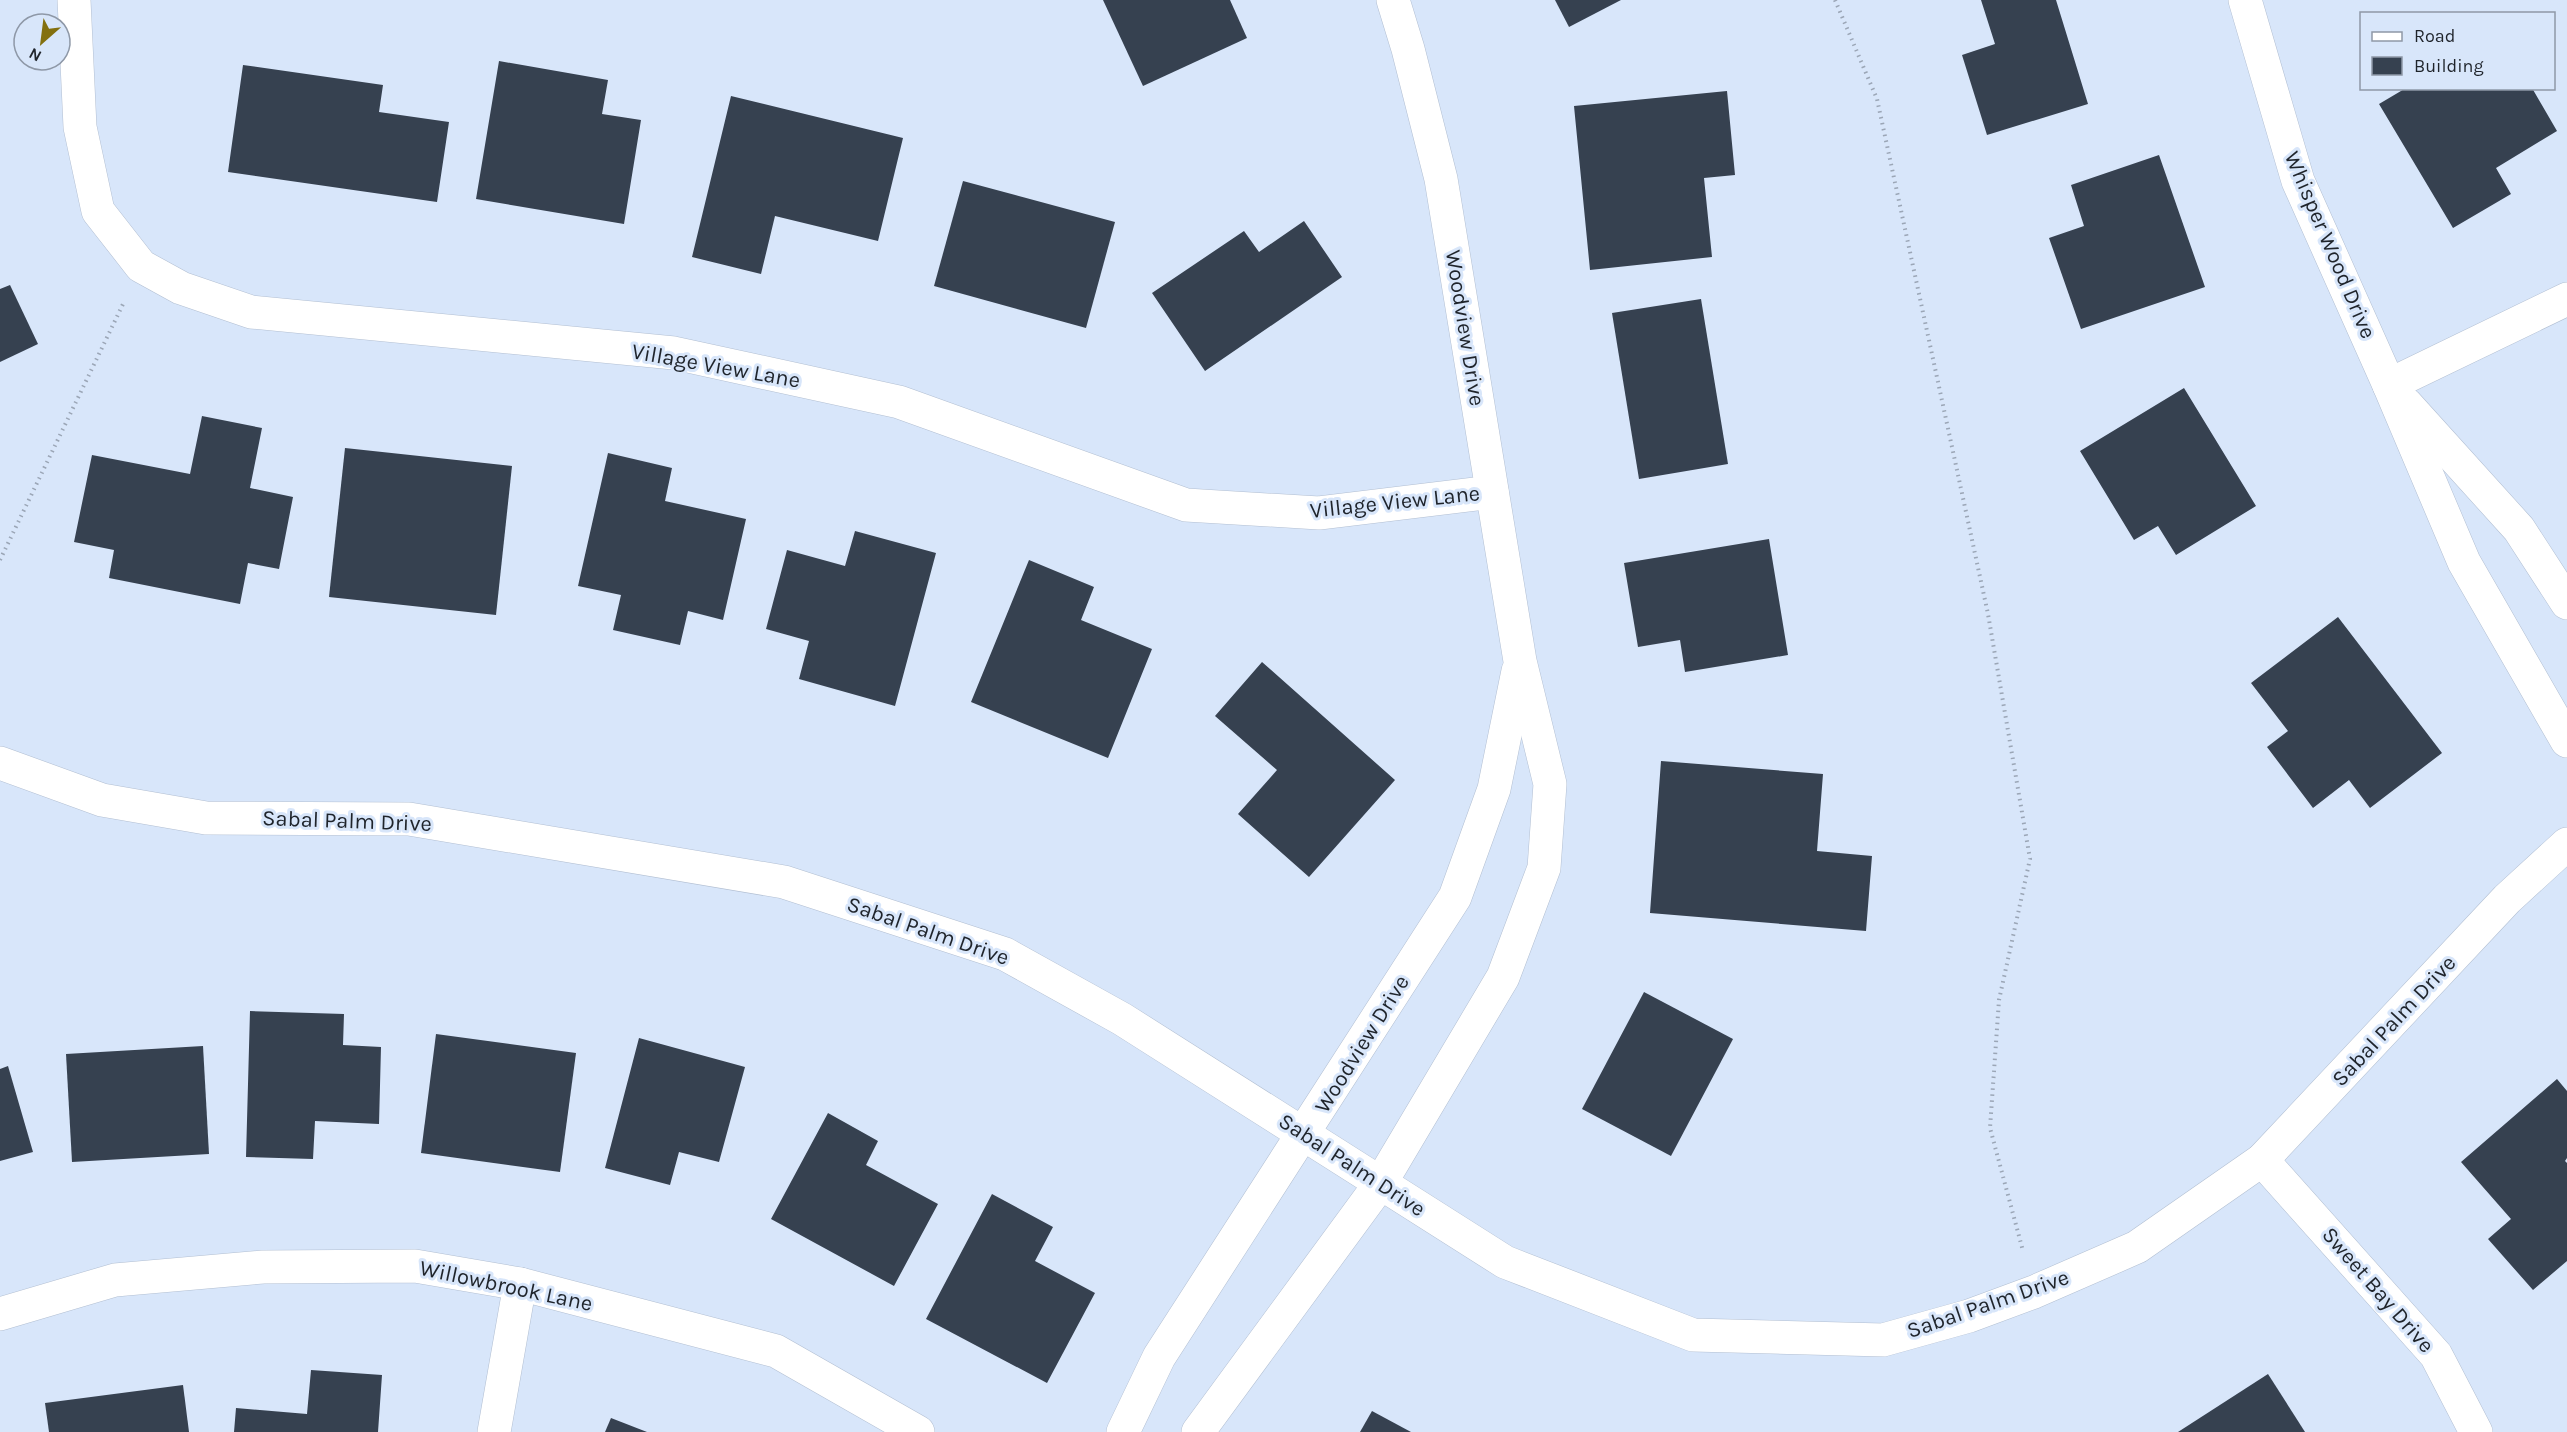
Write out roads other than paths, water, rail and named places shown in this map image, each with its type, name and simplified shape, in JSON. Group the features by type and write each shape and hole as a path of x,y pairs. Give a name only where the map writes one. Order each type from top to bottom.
{"street":[{"name":"Village View Lane","path":"74,0 80,127 98,211 141,266 181,288 251,312 674,353 899,402 1186,505 1319,513 1492,492"},
{"name":"Woodview Drive","path":"1198,1432 1380,1184 1503,977 1544,868 1550,784 1520,661 1441,179 1393,0"},
{"name":"Whisper Wood Drive","path":"2245,0 2298,182 2389,385 2464,562 2567,741"},
{"path":"2389,385 2567,299"},
{"name":"Whisper Wood Drive","path":"2389,385 2519,529 2567,603"},
{"name":"Woodview Drive","path":"1123,1432 1159,1357 1455,897 1494,789 1520,661"},
{"name":"Sabal Palm Drive","path":"0,763 102,800 206,818 409,819 784,882 1005,954 1122,1019 1505,1262 1693,1335 1883,1340 1969,1316 2034,1292 2137,1247 2262,1160 2507,899 2567,844"},
{"name":"Sweet Bay Drive","path":"2262,1160 2436,1355 2476,1432"},
{"name":"Willowbrook Lane","path":"0,1314 115,1280 263,1267 415,1266 520,1284 776,1351 918,1432"},
{"path":"494,1432 520,1284"}]}
